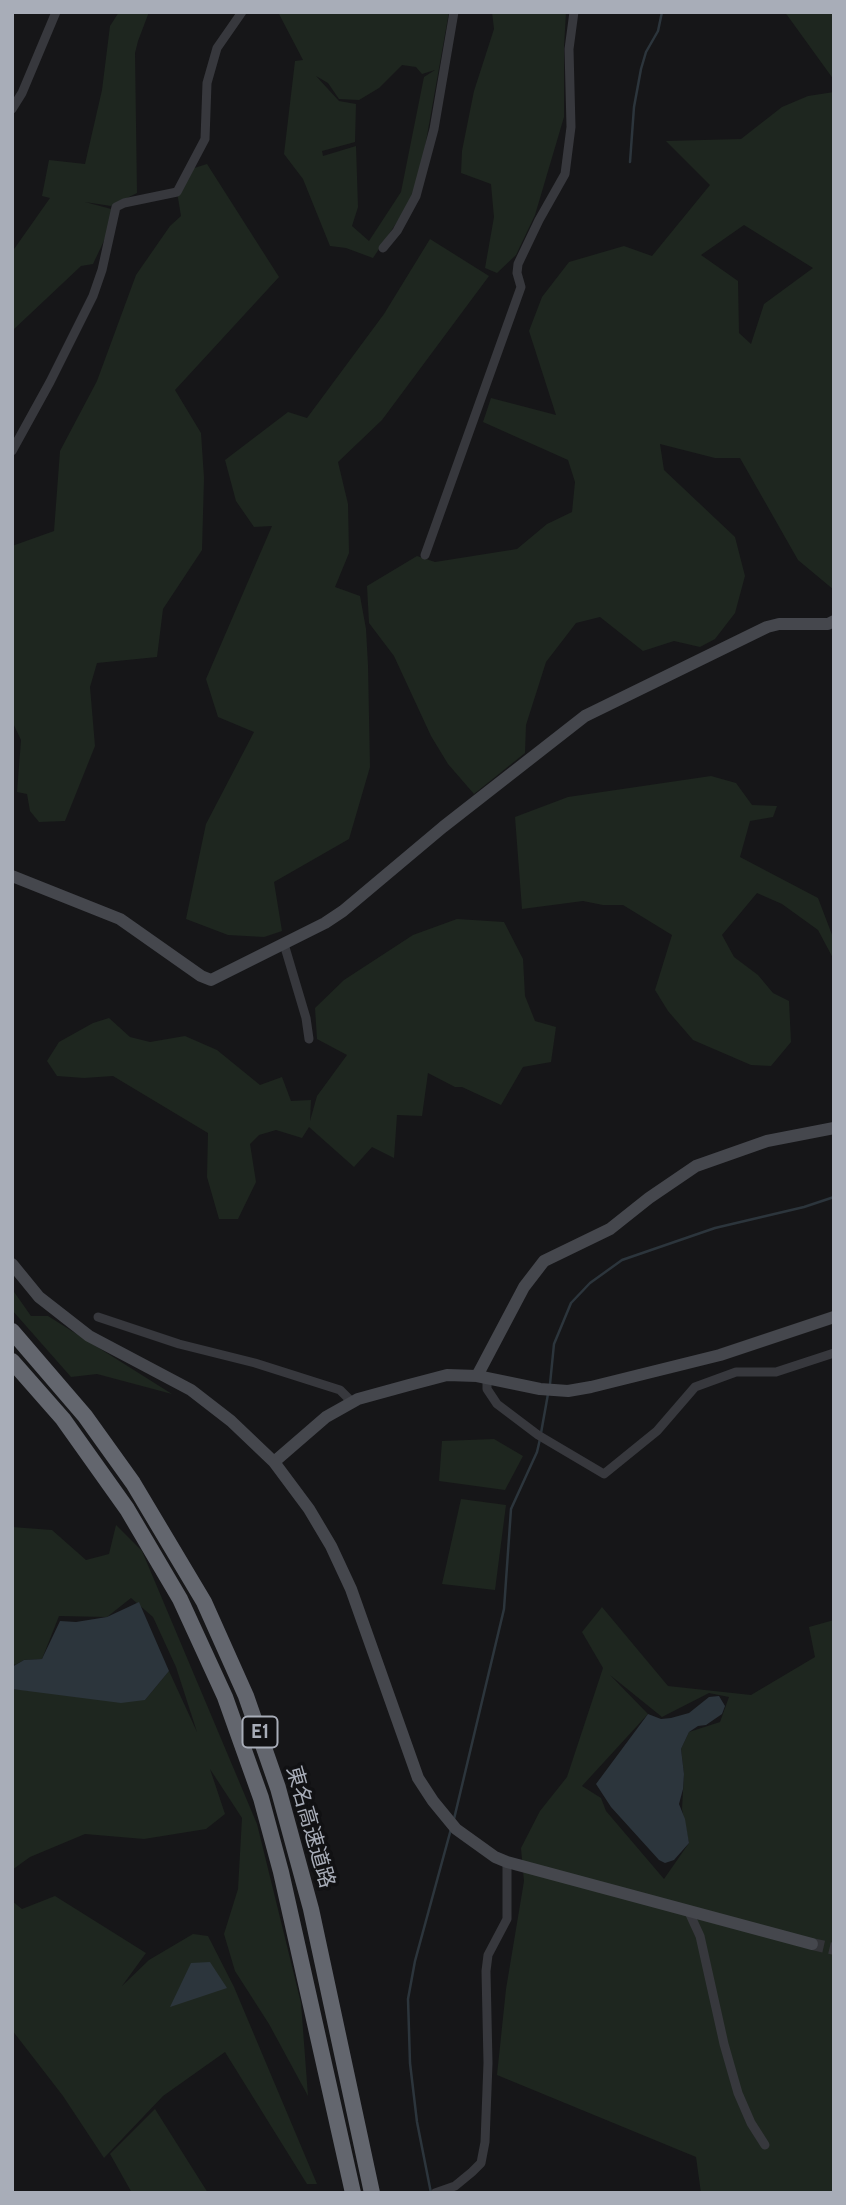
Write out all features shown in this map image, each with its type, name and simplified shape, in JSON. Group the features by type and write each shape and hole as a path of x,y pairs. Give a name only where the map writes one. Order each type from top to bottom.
{"highway":[{"name":"東名高速道路","path":"12,1331 85,1416 134,1483 204,1602 246,1696 278,1788 308,1898 372,2193"},
{"name":"東名高速道路","path":"12,1361 63,1419 127,1508 180,1600 225,1697 253,1774 278,1859 354,2193"}],"street":[{"path":"12,109 22,93 56,12"},
{"path":"12,451 93,296 102,270 116,207 177,192 205,139 207,83 217,48 242,12"},
{"path":"383,248 397,231 416,196 434,129 454,12"},
{"path":"425,555 521,288 517,273 518,264 565,174 571,127 569,49 574,12"},
{"path":"12,876 120,919 201,976 211,980 343,911 453,818 585,716 766,627 779,624 828,624 834,621"},
{"path":"284,944 306,1018 309,1039"},
{"path":"834,1128 766,1141 696,1166 610,1229 544,1261 524,1287 482,1377 497,1404 542,1436 604,1474 657,1431 695,1387 736,1372 776,1372 834,1353"},
{"path":"12,1264 39,1297 89,1336 191,1390 231,1421 274,1462 309,1509 331,1546 351,1589 418,1778 452,1825 495,1857 507,1862 812,1944"},
{"path":"98,1317 179,1344 255,1363 340,1390 352,1402"},
{"path":"274,1462 326,1417 352,1402 447,1375 482,1377 547,1390 591,1387 720,1355 834,1317"},
{"path":"435,2193 455,2186 481,2163 485,2143 488,2063 486,1971 488,1955 507,1919 507,1862"},
{"path":"689,1912 700,1936 738,2093 751,2123 765,2145"}],"shaded area":[{"path":"119,12 149,12 135,53 137,193 111,206 85,202 115,210 110,228 93,264 81,266 12,331 12,252 50,198 42,196 49,160 85,164 102,90 110,26"},
{"path":"278,12 449,12 417,192 373,258 346,248 330,246 303,179 284,154 295,61 303,60","holes":["402,65 416,67 422,74 435,70 424,77 401,192 369,241 352,226 358,207 356,146 323,156 322,151 355,142 356,104 339,101 316,76 328,83 339,99 359,100 379,88"]},
{"path":"492,12 566,12 564,117 535,215 516,255 497,273 485,268 494,217 491,184 461,173 462,151 474,91 494,29"},
{"path":"784,12 834,12 834,80 787,15"},
{"path":"834,92 834,590 798,560 740,458 715,458 660,444 664,470 735,537 745,576 735,613 715,639 700,647 674,641 643,651 600,617 576,623 546,662 526,725 525,753 474,794 448,764 431,736 394,656 369,623 367,586 417,556 435,562 517,549 547,524 572,512 575,482 568,460 483,422 491,398 556,415 529,331 542,297 569,262 624,246 652,256 710,185 666,141 741,139 782,107 808,96","holes":["744,225 813,268 764,304 751,344 739,333 738,281 701,255"]},
{"path":"207,164 279,277 175,390 201,433 204,478 202,550 163,609 157,657 97,663 90,687 95,746 65,821 39,822 30,811 27,794 17,792 21,740 12,721 12,546 54,531 60,451 97,381 136,275 170,226 181,216 177,192 188,170"},
{"path":"430,239 489,276 382,420 338,462 348,504 349,553 335,587 360,596 366,629 370,767 349,839 274,882 282,931 264,937 228,935 186,919 206,824 254,732 218,717 206,679 272,526 254,527 236,501 225,460 288,412 307,418 384,314"},
{"path":"711,776 736,783 752,805 777,806 773,817 750,821 740,857 818,898 834,940 834,960 818,930 782,904 757,893 722,935 734,957 758,975 773,993 789,1001 791,1042 771,1066 751,1065 693,1040 668,1011 655,990 672,935 623,905 583,901 522,909 515,817 568,797"},
{"path":"457,919 504,922 523,959 525,996 535,1021 556,1027 551,1062 523,1067 501,1105 428,1073 422,1116 397,1115 394,1158 372,1147 354,1167 309,1127 302,1138 276,1130 259,1135 250,1144 256,1182 238,1219 219,1219 207,1177 208,1133 113,1076 57,1076 47,1061 59,1042 93,1023 109,1018 130,1037 150,1042 185,1036 217,1050 260,1085 282,1077 291,1101 311,1100 310,1121 317,1096 347,1055 317,1039 315,1008 344,980 413,935"},
{"path":"12,1289 31,1316 48,1316 172,1394 97,1374 71,1377 12,1310"},
{"path":"494,1439 523,1456 505,1490 439,1481 442,1441"},
{"path":"461,1499 506,1505 495,1590 442,1584"},
{"path":"116,1525 142,1551 257,1824 301,2003 308,2096 269,2024 235,1971 224,1934 238,1889 242,1818 210,1769 225,1814 206,1829 144,1839 85,1834 30,1857 12,1870 12,1689 145,1700 169,1671 197,1732 176,1667 153,1617 131,1598 107,1617 59,1616 42,1659 24,1660 15,1665 12,1662 12,1527 52,1530 86,1560 109,1554"},
{"path":"139,1602 169,1671 145,1700 121,1703 12,1689 12,1667 24,1660 42,1659 60,1621 76,1622 107,1617"},
{"path":"602,1607 668,1686 751,1695 815,1657 809,1627 834,1620 834,2193 701,2193 696,2157 497,2075 506,1989 524,1881 521,1848 540,1811 567,1777 603,1668 582,1632","holes":["610,1675 662,1717 709,1693 729,1697 720,1722 689,1732 681,1749 684,1774 682,1809 689,1843 664,1879 606,1811 601,1798 582,1786 648,1714"]},
{"path":"719,1696 725,1706 722,1714 689,1732 681,1749 684,1774 679,1804 689,1843 674,1860 665,1863 659,1860 611,1807 596,1784 648,1714 661,1719 671,1718 689,1713 709,1697"},
{"path":"55,1896 146,1953 122,1986 149,1960 193,1934 208,1936 234,1987 317,2184 307,2184 225,2052 163,2096 104,2158 63,2096 12,2030 12,1901 22,1909"},
{"path":"210,1962 227,1988 170,2007 191,1963"},
{"path":"155,2109 208,2193 132,2193 110,2154"}],"waterway":[{"path":"630,162 634,107 641,69 646,52 658,31 662,12"},
{"path":"550,1384 554,1344 571,1303 590,1283 622,1260 715,1228 804,1207 834,1197"},
{"path":"541,1433 548,1394"},
{"path":"454,1819 504,1609 511,1509 537,1452 540,1439"},
{"path":"431,2193 417,2122 410,2063 408,1999 415,1961 451,1829"}],"tunnel":[{"path":"812,1944 834,1949"}]}
